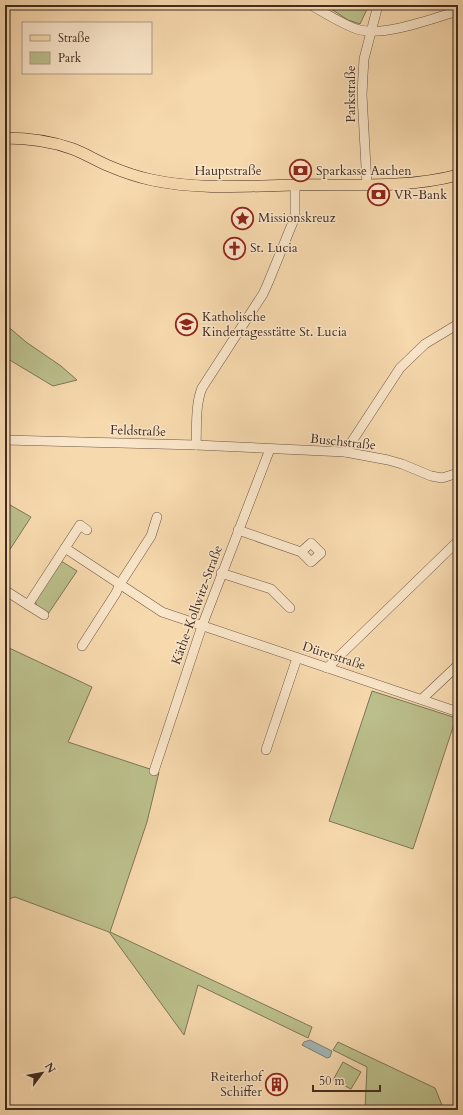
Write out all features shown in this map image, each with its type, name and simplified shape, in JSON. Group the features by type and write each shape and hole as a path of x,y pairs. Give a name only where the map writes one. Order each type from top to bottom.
{"main road":[{"name":"Hauptstraße","path":"5,138 33,139 48,142 74,150 128,173 152,180 180,184 210,186 367,185 427,181 458,176"}],"street":[{"path":"310,5 358,30 371,32 395,28 458,11"},
{"name":"Parkstraße","path":"367,185 362,95 364,59 378,5"},
{"path":"196,445 199,394 263,294 294,217 295,185"},
{"path":"345,452 400,368 425,344 458,324"},
{"name":"Feldstraße","path":"5,440 196,445 270,449"},
{"name":"Buschstraße","path":"270,449 345,452 388,460 431,476 442,478 458,473"},
{"name":"Käthe-Kollwitz-Straße","path":"154,772 221,573 270,449"},
{"path":"82,646 151,536 157,517"},
{"path":"28,605 80,525 87,530"},
{"path":"238,530 301,552"},
{"path":"328,668 458,541"},
{"name":"Dürerstraße","path":"65,548 162,612 458,712"},
{"path":"221,573 271,589 290,608"},
{"path":"6,591 44,616"},
{"path":"266,750 297,658"},
{"path":"422,699 458,665"}],"green space":[{"path":"325,5 369,5 360,24 348,20"},
{"path":"5,324 26,342 61,366 77,380 53,386 5,357"},
{"path":"5,502 31,517 5,557"},
{"path":"61,561 77,571 48,614 37,606 35,601"},
{"path":"5,646 92,687 68,742 159,772 147,822 110,932 312,1027 308,1038 198,985 184,1035 109,932 15,897 5,900"},
{"path":"372,691 456,718 413,849 329,821"},
{"path":"338,1042 435,1088 444,1110 365,1110 367,1067 333,1050"},
{"path":"343,1062 361,1072 351,1089 333,1080"}],"shaded area":[{"path":"310,1040 332,1051 330,1057 327,1058 302,1045 304,1042"}],"place":[{"name":"Sparkasse Aachen","path":"301,171"},
{"name":"VR-Bank","path":"378,195"},
{"name":"Missionskreuz","path":"243,218"},
{"name":"St. Lucia","path":"235,248"},
{"name":"Katholische Kindertagesstätte St. Lucia","path":"186,324"},
{"name":"Reiterhof Schiffer","path":"277,1084"}]}
